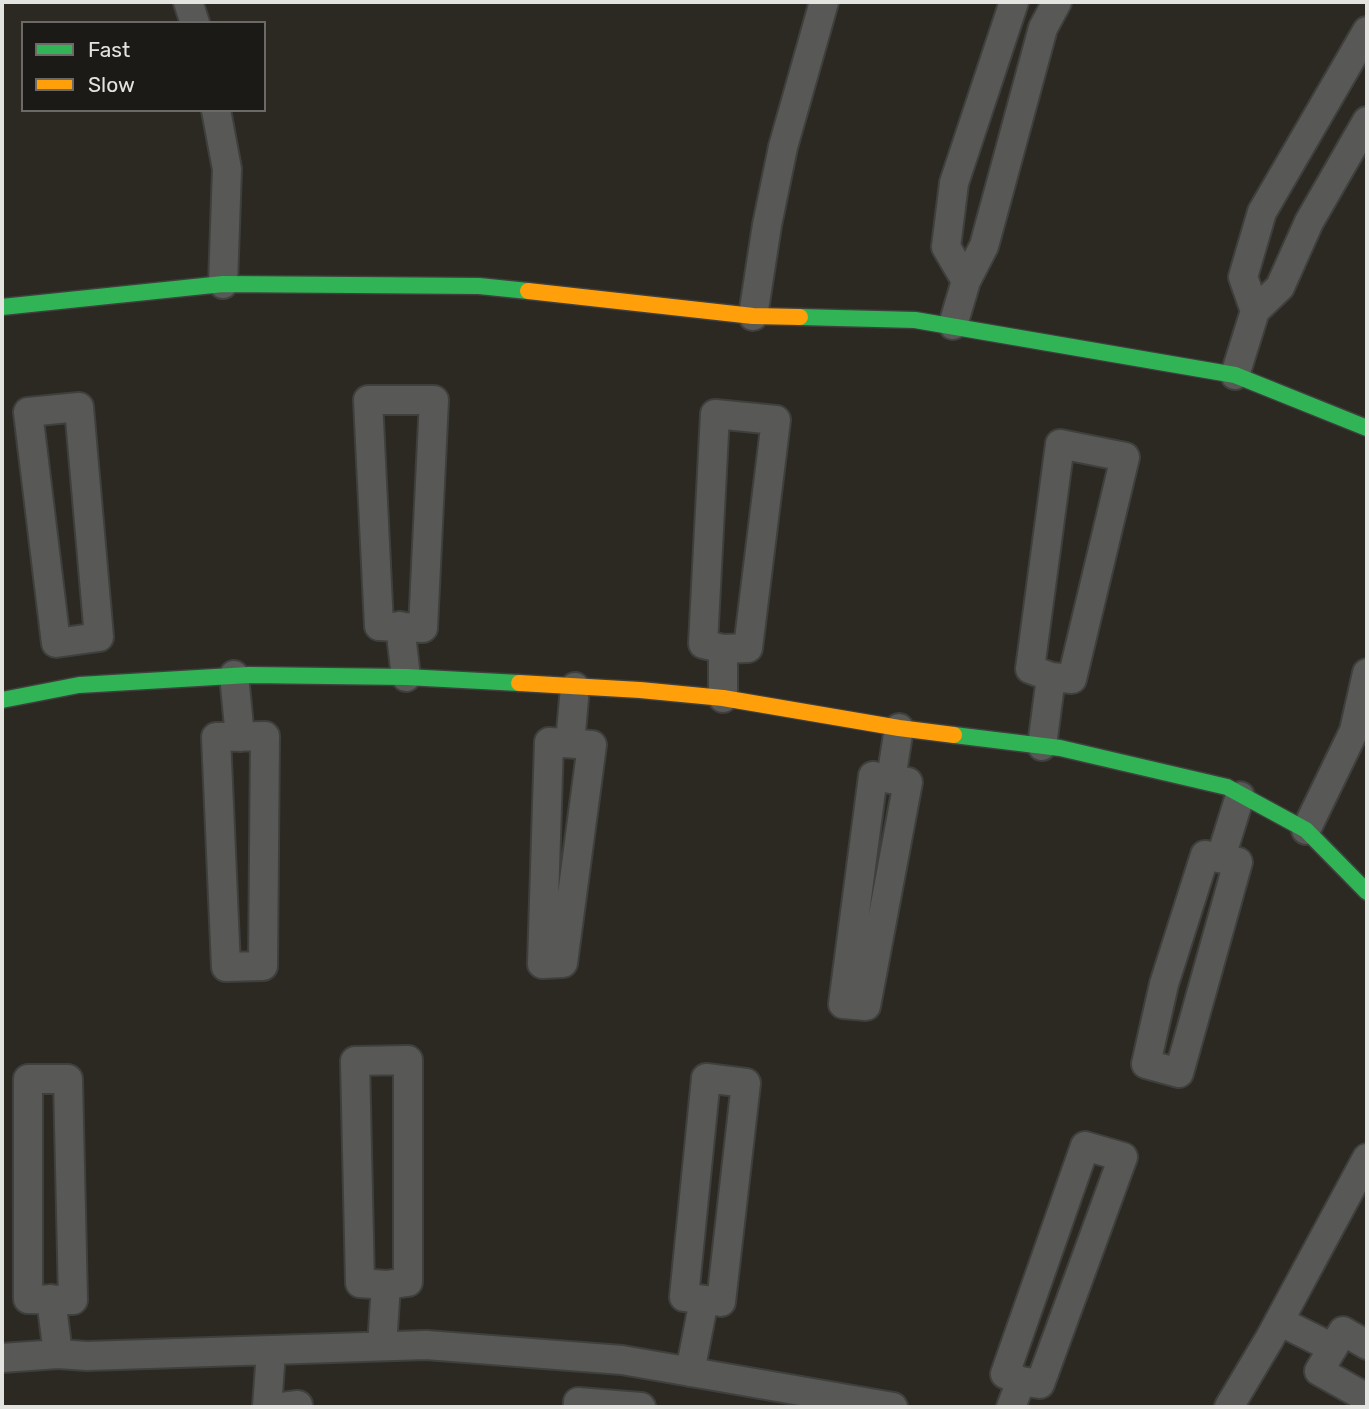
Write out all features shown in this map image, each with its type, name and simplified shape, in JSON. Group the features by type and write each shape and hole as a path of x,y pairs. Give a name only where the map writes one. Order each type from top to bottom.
{"street":[{"path":"188,2 194,21"},
{"path":"753,316 767,225 783,147 824,2"},
{"path":"966,281 946,247 954,183 1014,2"},
{"path":"953,325 966,281 984,246 1043,28 1057,2"},
{"path":"1255,311 1243,277 1262,212 1367,32"},
{"path":"216,112 227,169 223,284"},
{"path":"1235,375 1255,311 1280,287 1309,222 1367,121"},
{"path":"2,307 223,284 479,286 753,316 915,320 1235,375 1367,428"},
{"path":"434,400 423,628 400,626 379,626 368,401 434,400"},
{"path":"79,407 99,637 76,640 56,643 28,412 79,407"},
{"path":"715,414 776,420 748,648 723,649 703,644 715,414"},
{"path":"1060,444 1125,457 1072,679 1051,677 1030,669 1060,444"},
{"path":"400,626 406,677"},
{"path":"76,640 79,685"},
{"path":"723,649 723,698"},
{"path":"1306,830 1361,732 1367,673"},
{"path":"234,675 240,737"},
{"path":"2,700 79,685 234,675 406,677 640,690 723,698 899,728 1060,748 1227,788 1306,830 1367,892"},
{"path":"1042,746 1051,677"},
{"path":"570,743 575,687"},
{"path":"891,779 899,728"},
{"path":"265,736 263,966 226,967 216,737 240,737 265,736"},
{"path":"548,742 570,743 592,745 563,963 542,964 548,742"},
{"path":"873,776 891,779 908,782 866,1006 843,1004 873,776"},
{"path":"1222,858 1240,796"},
{"path":"1205,855 1222,858 1238,862 1179,1073 1146,1064 1164,984 1205,855"},
{"path":"408,1060 408,1282 386,1285 359,1283 355,1061 408,1060"},
{"path":"706,1078 746,1083 721,1302 704,1300 684,1297 706,1078"},
{"path":"28,1079 68,1079 73,1300 51,1299 28,1299 28,1079"},
{"path":"1085,1146 1123,1157 1041,1384 1021,1381 1005,1374 1085,1146"},
{"path":"1229,1407 1367,1158"},
{"path":"382,1346 386,1285"},
{"path":"51,1299 58,1354"},
{"path":"690,1371 704,1300"},
{"path":"1279,1321 1333,1348"},
{"path":"1367,1345 1343,1332 1319,1371 1367,1398"},
{"path":"2,1358 58,1354 87,1356 271,1352 426,1345 622,1360 893,1407"},
{"path":"267,1407 271,1352"},
{"path":"613,1404 622,1360"},
{"path":"1011,1407 1021,1381"},
{"path":"578,1407 578,1402 641,1407"},
{"path":"282,1407 298,1407"}],"shaded area":[{"path":"2,2 1367,2 1367,1407 2,1407"}],"traffic: fast":[{"path":"2,307 223,284 479,286 528,291"},
{"path":"800,317 915,320 1235,375 1367,428"},
{"path":"2,700 79,685 249,675 406,677 519,683"},
{"path":"954,735 1060,748 1227,787 1306,830 1367,892"}],"traffic: slow":[{"path":"528,291 753,316 800,317"},
{"path":"519,683 723,698 954,735"}]}
